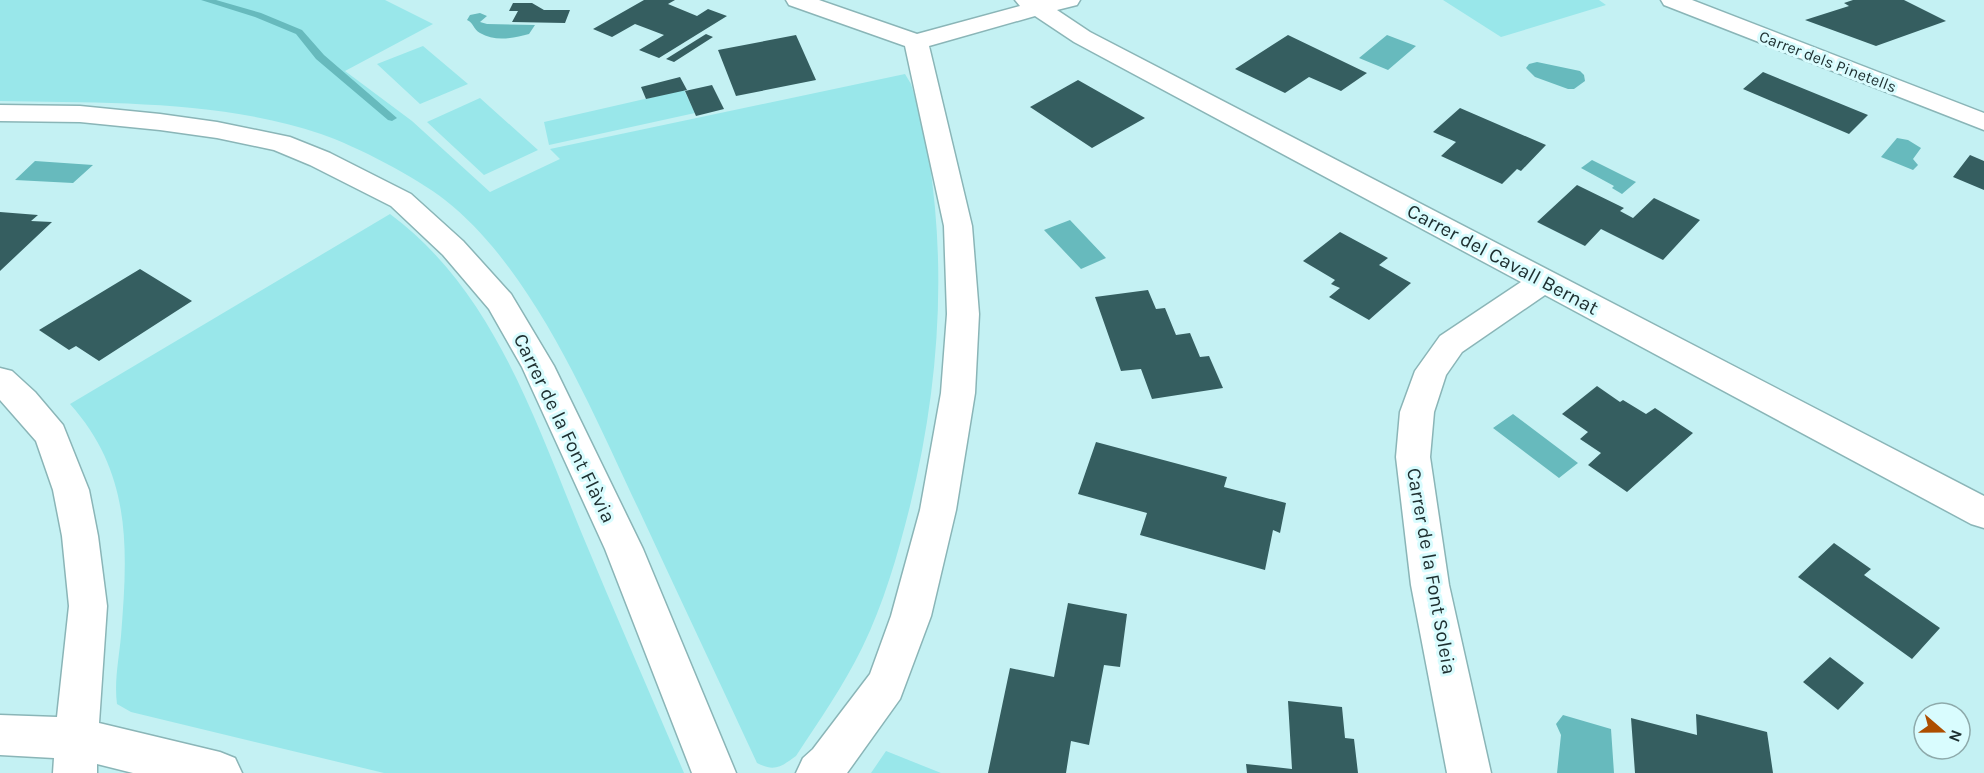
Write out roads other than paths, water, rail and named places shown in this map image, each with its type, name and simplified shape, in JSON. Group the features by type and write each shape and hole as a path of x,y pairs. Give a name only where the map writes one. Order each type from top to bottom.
{"street":[{"path":"797,0 916,42 1032,4 1069,0"},
{"name":"Carrer dels Pinetells","path":"1672,0 1984,122"},
{"name":"Carrer del Cavall Bernat","path":"1032,4 1082,37 1984,513"},
{"path":"818,773 828,764 886,685 911,615 938,510 958,393 963,314 958,226 916,42"},
{"name":"Carrer de la Font Flàvia","path":"0,113 80,114 160,122 217,130 281,143 320,159 401,201 453,248 500,302 538,366 624,549 714,773"},
{"name":"Carrer de la Font Soleia","path":"1469,773 1430,585 1413,457 1417,412 1431,371 1450,344 1544,281"},
{"path":"0,380 23,401 51,435 71,490 80,536 88,606 81,674 77,756"},
{"path":"0,735 77,756 220,773"}],"waterway":[{"path":"206,0 258,15 299,32 320,57 392,118"}]}
